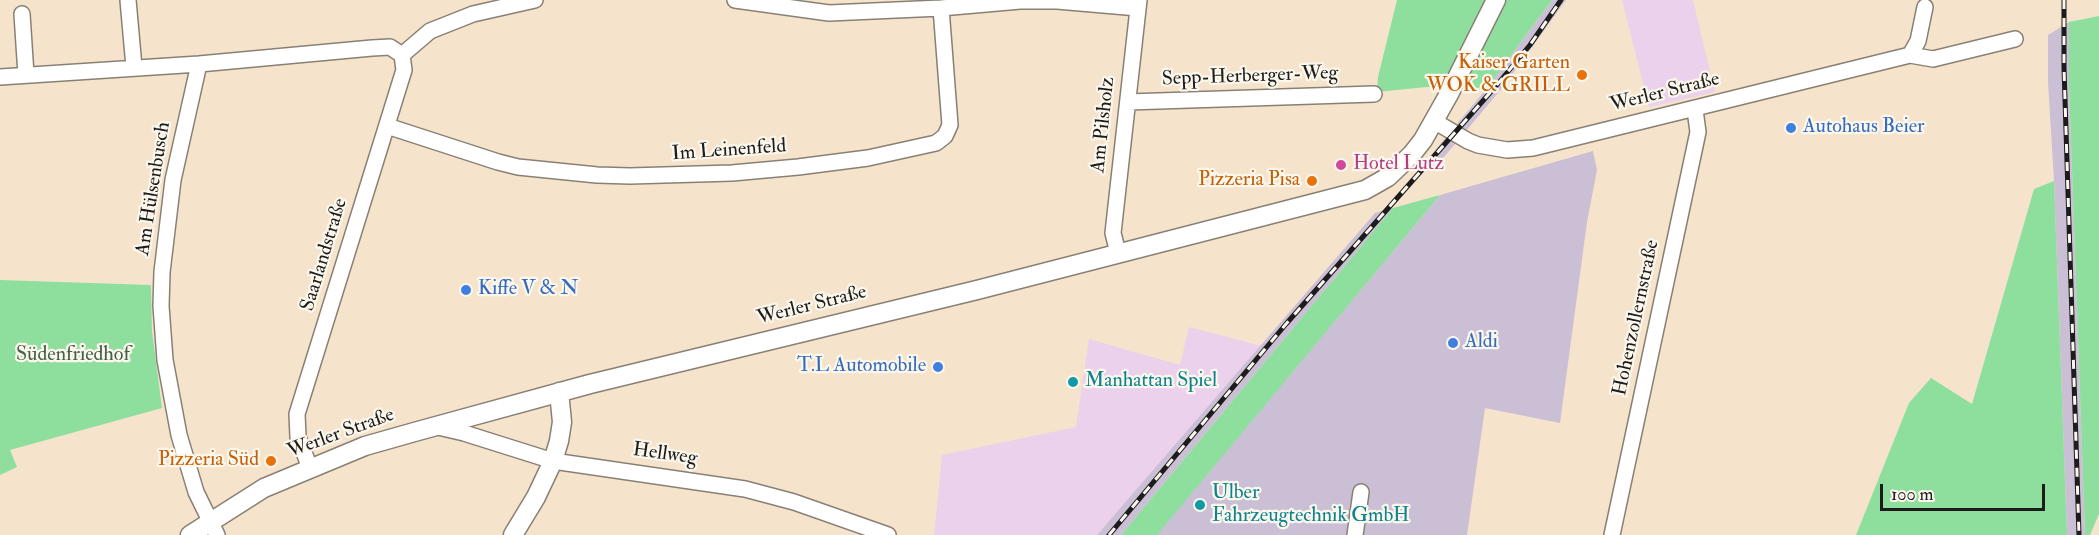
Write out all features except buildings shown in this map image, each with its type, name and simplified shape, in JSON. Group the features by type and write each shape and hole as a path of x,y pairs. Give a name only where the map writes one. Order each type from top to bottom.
{"main road":[{"name":"Werler Straße","path":"190,535 213,528 264,488 365,446 559,392 1365,190 1388,177 1412,154 1434,121 1496,0"},
{"path":"513,535 536,497 553,461 562,422 559,392"}],"street":[{"path":"128,0 134,67"},
{"path":"0,77 199,64 390,47 402,55 430,31 472,14 535,0"},
{"path":"735,0 829,14 1020,1 1139,4"},
{"name":"Am Pilsholz","path":"1118,253 1113,233 1139,4"},
{"path":"1910,55 1918,41 1925,7"},
{"name":"Im Leinenfeld","path":"387,126 518,167 597,175 732,173 868,158 936,143 945,136 950,125 941,8"},
{"path":"22,14 26,75"},
{"name":"Werler Straße","path":"1434,121 1478,145 1520,150 1695,110 1910,55 1933,59 2015,39"},
{"name":"Saarlandstraße","path":"309,468 298,437 297,414 404,70 402,55"},
{"name":"Am Hülsenbusch","path":"199,64 173,180 163,262 161,306 165,360 179,435 193,484 213,528"},
{"name":"Sepp-Herberger-Weg","path":"1128,102 1374,94"},
{"name":"Hohenzollernstraße","path":"1612,535 1698,132 1695,110"},
{"name":"Hellweg","path":"434,426 553,461 745,489 794,502 888,535"},
{"path":"1355,535 1361,492"}],"shaded area":[{"path":"1552,0 1566,0 1503,87 1439,163 1421,167 1487,88"},
{"path":"1622,0 1693,0 1715,92 1649,107"},
{"path":"2069,22 2069,86 2085,535 2067,535 2054,181 2048,82 2048,35"},
{"path":"1593,151 1597,170 1587,222 1560,423 1485,408 1467,535 1156,535 1440,195"},
{"path":"1393,208 1121,535 1097,535 1375,213"},
{"path":"1189,327 1262,346 1097,535 934,535 942,455 1076,427 1089,339 1180,365"}],"green space":[{"path":"1397,0 1552,0 1487,88 1427,87 1377,92 1378,77"},
{"path":"2099,16 2099,514 2090,535 2085,535 2069,86 2069,22"},
{"path":"2054,181 2067,535 1856,535 1909,403 1931,378 1972,404 2034,189"},
{"path":"1440,195 1157,535 1121,535 1393,208"},
{"name":"Südenfriedhof","path":"0,280 151,285 152,331 162,408 10,450 17,467 0,475"}],"railway":[{"path":"1109,535 1286,324 1496,86 1530,45 1561,0"},
{"path":"2064,0 2064,68 2079,535"}],"place":[{"name":"Kaiser Garten WOK & GRILL","path":"1582,75"},
{"name":"Autohaus Beier","path":"1791,128"},
{"name":"Hotel Lutz","path":"1341,165"},
{"name":"Pizzeria Pisa","path":"1312,181"},
{"name":"Kiffe V & N","path":"466,290"},
{"name":"Aldi","path":"1453,343"},
{"name":"T.L Automobile","path":"938,367"},
{"name":"Manhattan Spiel","path":"1073,382"},
{"name":"Pizzeria Süd","path":"271,461"},
{"name":"Ulber Fahrzeugtechnik GmbH","path":"1200,505"}]}
